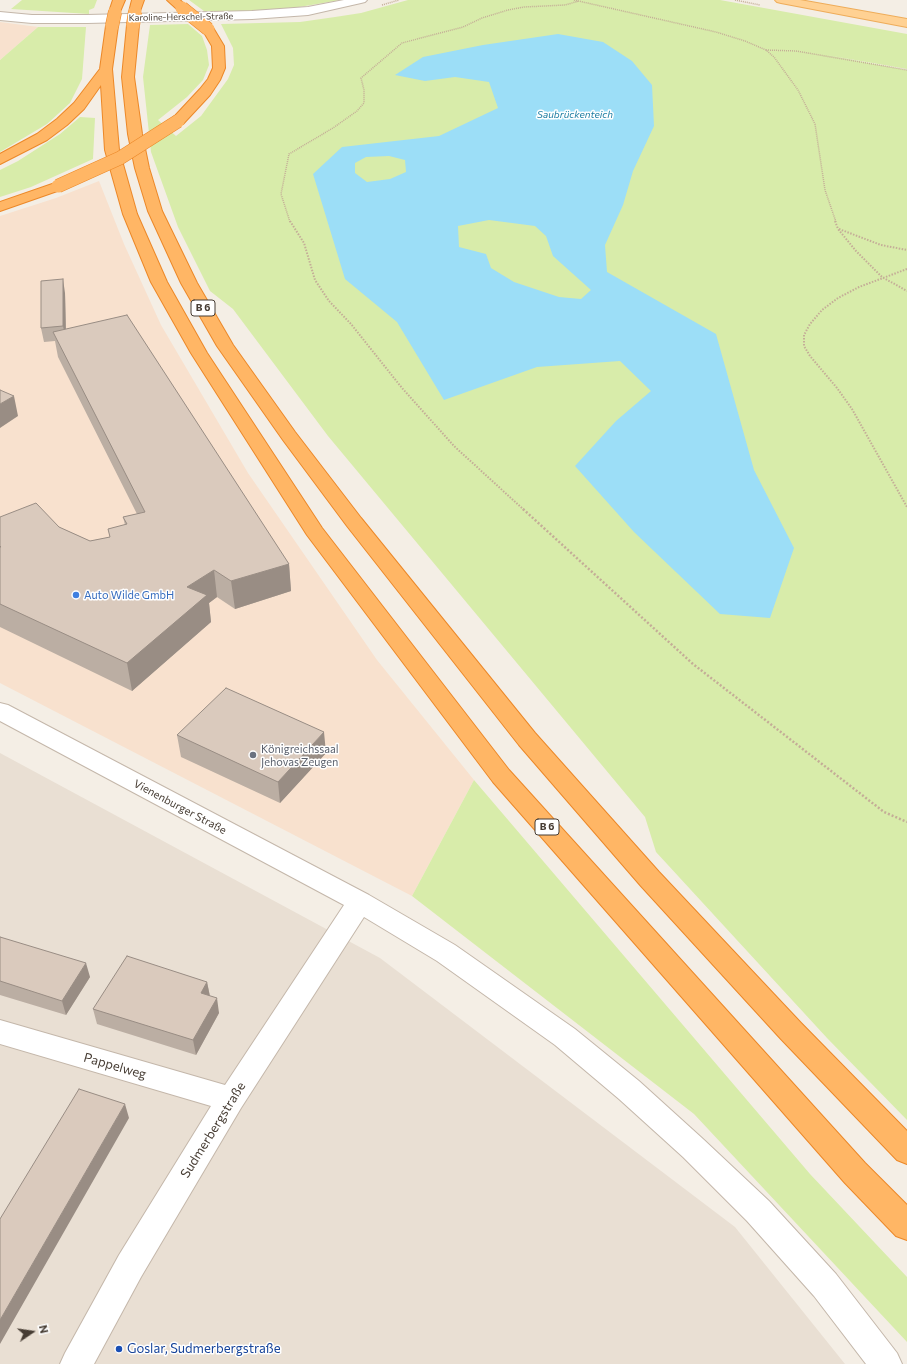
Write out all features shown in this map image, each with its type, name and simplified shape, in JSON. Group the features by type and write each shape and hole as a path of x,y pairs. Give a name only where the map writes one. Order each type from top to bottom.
{"highway":[{"name":"B 6","path":"119,0 112,26 106,69 110,136 118,174 130,214 159,282 226,397 314,530 501,776 855,1173 907,1226"},
{"name":"B 6","path":"138,0 133,25 128,77 134,134 142,168 155,211 185,275 226,346 289,436 354,522 527,739 655,884 791,1031 907,1151"},
{"path":"0,207 58,186 120,158 178,121 205,92 214,80 218,68 218,46 208,29 173,0"},
{"path":"0,160 42,137 62,122 79,106 106,69"}],"main road":[{"path":"781,0 907,23"}],"street":[{"name":"Karoline-Herschel-Straße","path":"0,16 26,19 58,19 252,15 308,11 361,0"},
{"name":"Vienenburger Straße","path":"0,711 360,902 446,953 566,1037 629,1090 693,1148 758,1211 825,1286 886,1364"},
{"name":"Sudmerbergstraße","path":"76,1364 130,1266 231,1099 360,902"},
{"name":"Pappelweg","path":"0,1032 231,1099"}],"path":[{"path":"574,0 716,32 745,41 766,50 774,57 798,90 815,124 825,190 838,229 856,252 882,277 907,291"},
{"path":"579,1 565,5 516,8 482,18 463,27 402,43 361,78 364,90 364,103 357,111 333,128 289,154 281,194 288,219 304,243 315,280 329,301 351,324 402,388 454,446 693,664 884,812 907,822"},
{"path":"766,50 796,51 907,70"},
{"path":"838,229 881,245 907,250"},
{"path":"907,269 882,277 838,298 822,310 810,324 804,336 804,346 810,356 837,388 852,409 907,507"}],"shaded area":[{"path":"0,22 38,27 0,60"},
{"path":"99,181 124,244 161,325 248,473 377,660 474,780 412,896 0,683 0,216 56,198"},
{"path":"0,753 380,958 735,1227 845,1364 0,1364"}],"green space":[{"path":"22,0 97,0 94,8 89,10 89,14 11,9"},
{"path":"189,0 341,0 293,8 263,11 204,11"},
{"path":"408,0 720,0 907,34 907,69 826,55 907,70 907,1120 827,1038 656,852 645,817 328,436 233,309 210,291 178,227 151,152 143,77 150,25 188,24 202,36 207,50 209,65 203,80 187,97 158,120 176,136 201,116 228,79 234,65 233,48 221,24 300,22 361,13"},
{"path":"38,27 86,27 82,79 70,103 47,124 0,152 0,60"},
{"path":"80,117 95,118 93,159 31,187 0,197 0,170 18,161 60,134"},
{"path":"474,780 810,1174 907,1277 907,1342 694,1114 412,896"}],"water":[{"name":"Saubrückenteich","path":"558,34 603,42 632,61 652,85 654,126 633,171 623,205 605,245 607,272 716,334 754,470 794,548 770,618 720,614 634,532 575,466 616,421 651,391 620,361 537,367 444,400 397,322 345,279 313,174 342,147 439,136 498,108 489,82 455,77 425,81 395,75 423,57 483,45","holes":["389,156 405,160 406,172 390,179 367,182 355,173 355,163 366,157","489,220 535,226 546,236 553,256 591,290 581,299 559,297 514,282 491,268 486,254 459,247 458,226"]}],"building":[{"path":"63,279 63,326 41,328 41,281"},
{"path":"127,315 289,564 231,581 214,570 187,587 207,595 127,663 0,604 0,517 36,503 59,527 90,541 110,537 108,529 127,524 123,517 145,512 53,332"},
{"path":"0,390 14,396 0,404"},
{"path":"226,688 324,732 278,782 177,735"},
{"path":"0,937 86,963 62,1001 0,981"},
{"path":"127,956 207,982 201,993 217,998 193,1040 93,1009"},
{"path":"79,1089 125,1104 0,1320 0,1219"}],"place":[{"name":"Auto Wilde GmbH","path":"76,595"},
{"name":"Königreichssaal Jehovas Zeugen","path":"253,755"},
{"name":"Goslar, Sudmerbergstraße","path":"119,1349"}]}
